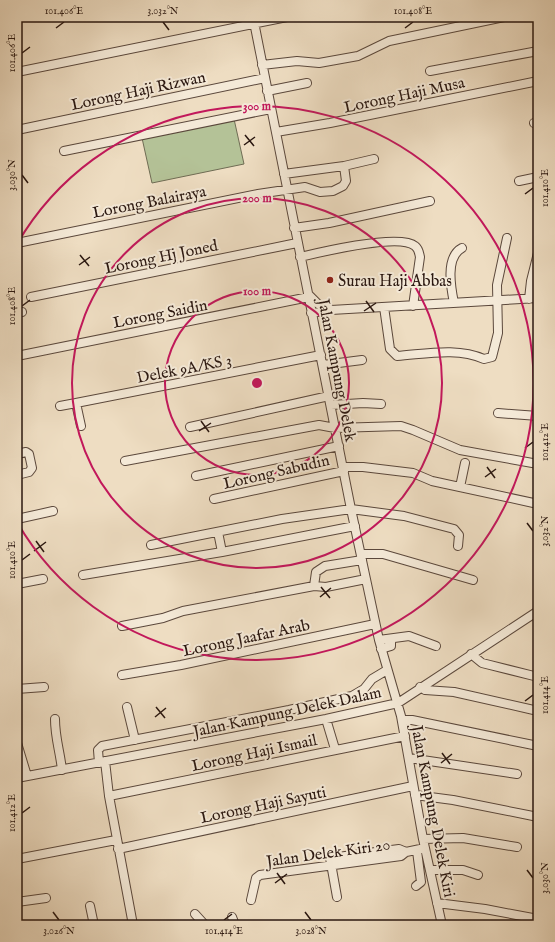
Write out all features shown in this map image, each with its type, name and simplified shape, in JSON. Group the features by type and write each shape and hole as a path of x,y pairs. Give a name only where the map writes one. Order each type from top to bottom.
{"street":[{"path":"17,72 253,20 287,17"},
{"path":"262,65 297,61 319,63 358,56 389,41 504,17"},
{"name":"Jalan Kampung Delek","path":"253,20 375,624 386,670 398,703"},
{"path":"430,70 538,51"},
{"name":"Lorong Haji Rizwan","path":"17,130 265,78"},
{"name":"Lorong Haji Musa","path":"276,132 330,123 538,80"},
{"path":"267,91 307,83"},
{"path":"64,151 271,109"},
{"path":"284,174 344,166 374,159"},
{"name":"Lorong Balairaya","path":"17,243 84,228 305,187 320,192 333,191 343,186 346,180 344,166"},
{"path":"519,181 538,177"},
{"path":"294,228 329,223 430,201"},
{"path":"384,307 390,349 397,356 450,352 473,355 484,360 492,357 498,333 496,302 497,285 507,238"},
{"path":"300,257 378,242 407,242 419,250 420,257 413,306"},
{"name":"Lorong Hj Joned","path":"31,297 297,243"},
{"path":"454,303 452,289 452,259 457,251 462,248"},
{"path":"529,300 531,281 538,253"},
{"path":"308,295 318,304 331,310"},
{"name":"Lorong Saidin","path":"17,356 308,295"},
{"path":"311,312 529,300 538,298"},
{"name":"Delek 9A/KS 3","path":"60,406 320,355"},
{"path":"323,365 362,360"},
{"path":"190,427 329,396"},
{"path":"76,403 81,426"},
{"path":"331,405 363,403 380,404"},
{"path":"498,413 538,416"},
{"path":"125,461 319,425 336,428 401,426 460,450 538,464"},
{"path":"196,476 339,446"},
{"path":"17,454 26,452 29,454 32,468 29,472 17,475"},
{"path":"460,487 465,463"},
{"name":"Lorong Sabudin","path":"214,500 344,469 363,467 413,474 432,481 538,504"},
{"path":"151,545 282,519 351,509 404,516 454,529 459,535 458,546"},
{"path":"17,518 53,511"},
{"path":"83,575 222,552 355,526"},
{"path":"218,532 222,552"},
{"path":"314,586 316,572 325,566 361,557 383,554 473,580"},
{"path":"17,584 43,579"},
{"path":"122,626 163,618 182,611 314,586 326,587 366,579"},
{"name":"Jalan Kampung Delek Dalam","path":"17,778 26,770 62,770 100,760 326,719 398,703 420,687 538,611"},
{"name":"Lorong Jaafar Arab","path":"122,675 181,665 375,624"},
{"path":"379,640 409,636 436,646"},
{"path":"381,649 391,646 391,639"},
{"path":"471,654 482,663 538,677"},
{"path":"132,925 109,796 100,760 99,748 352,696 364,689 372,678 386,670"},
{"path":"17,689 44,687"},
{"path":"420,687 425,690 454,692 538,711"},
{"name":"Jalan Kampung Delek Kiri","path":"398,703 423,839 442,925"},
{"path":"127,707 135,740"},
{"path":"55,719 55,739 59,748 62,770"},
{"path":"326,719 335,749"},
{"path":"402,720 412,720 538,746"},
{"name":"Lorong Haji Ismail","path":"109,796 405,736"},
{"path":"17,744 26,770"},
{"path":"409,758 517,774"},
{"name":"Lorong Haji Sayuti","path":"118,849 413,786"},
{"path":"415,795 453,800 538,817"},
{"path":"423,839 463,838 517,847"},
{"path":"17,859 116,840"},
{"name":"Jalan Delek Kiri 20","path":"251,900 256,878 260,876 330,861 401,856 402,851 417,851 425,848"},
{"path":"416,886 421,882 417,851"},
{"path":"330,861 337,897"},
{"path":"430,870 463,870 478,875"},
{"path":"17,902 46,898"},
{"path":"437,903 485,909 538,919"},
{"path":"90,906 94,925"},
{"path":"195,914 205,925"},
{"path":"232,916 235,925"}],"green space":[{"path":"234,119 244,164 152,183 142,138"}],"waterway":[{"path":"17,773 22,772"}],"place":[{"name":"Surau Haji Abbas","path":"330,280"}]}
